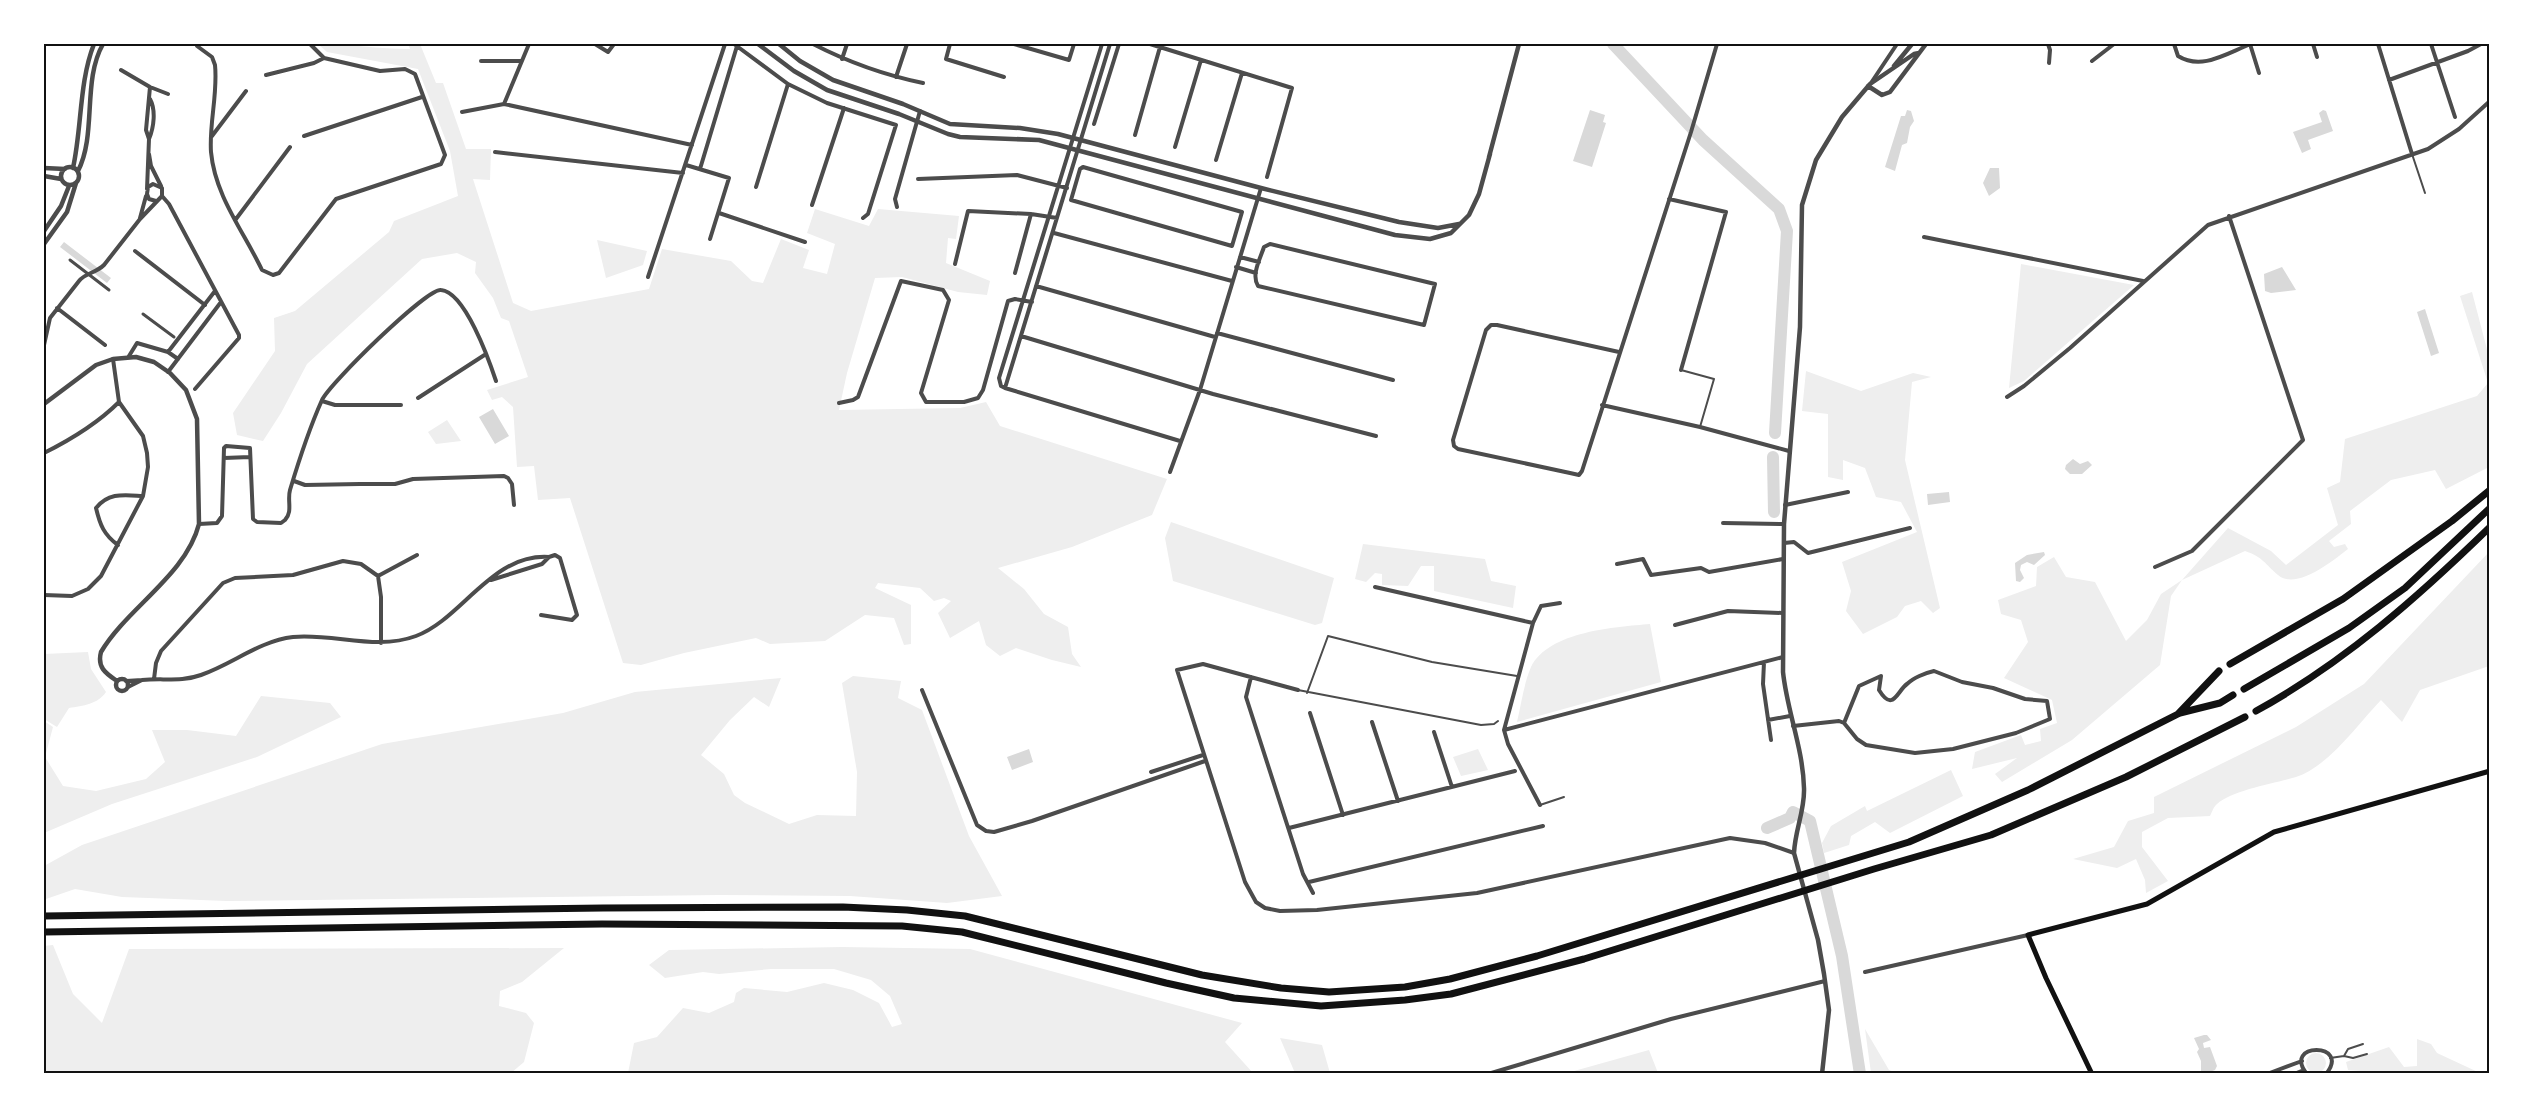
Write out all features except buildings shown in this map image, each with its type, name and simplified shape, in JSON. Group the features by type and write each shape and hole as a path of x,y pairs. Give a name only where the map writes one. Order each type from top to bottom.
{"highway":[{"path":"2230,664 2360,588 2490,490"},
{"path":"2244,689 2349,628 2405,588 2490,508"},
{"path":"2256,711 2299,688 2373,634 2410,603 2490,527"},
{"path":"2178,714 2219,670"},
{"path":"44,916 603,908 843,907 907,910 965,916 1202,975 1281,988 1329,992 1385,989 1450,979 1537,956 1909,842 2028,790 2178,714 2220,703 2233,695"},
{"path":"44,932 614,924 902,926 962,932 1233,998 1321,1006 1451,994 1584,959 1991,835 2039,817 2126,777 2245,717"}],"main road":[{"path":"2092,1074 2028,935 2147,904 2274,832 2490,771"}],"street":[{"path":"73,168 80,132 87,62 94,44"},
{"path":"44,244 67,212 75,195 85,142 95,60 103,44"},
{"path":"192,44 198,45 212,57 215,64 211,138 216,179 224,200 262,270 267,274 279,273 336,199 441,164 445,155 422,97 416,74 405,69 380,71 324,58 310,44"},
{"path":"504,104 529,44"},
{"path":"595,44 608,52 614,44"},
{"path":"648,278 724,44"},
{"path":"758,44 794,71 826,90 960,137 1038,140 1395,235 1430,239 1451,233 1462,223 1469,215 1479,194 1519,44"},
{"path":"779,44 800,61 833,80 950,124 1020,128 1073,138 1261,188 1422,227 1444,228 1462,223"},
{"path":"813,44 842,59 896,77 923,83"},
{"path":"842,59 847,44"},
{"path":"896,77 907,44"},
{"path":"950,44 946,59 1004,77"},
{"path":"1014,44 1069,60 1074,44"},
{"path":"1102,44 999,378 1001,386 1005,388 1180,441"},
{"path":"1005,388 1110,44"},
{"path":"1094,124 1119,44"},
{"path":"1150,44 1292,88 1266,177"},
{"path":"1619,352 1497,324 1491,325 1486,330 1453,440 1454,446 1458,449 1579,475 1582,471 1692,130 1717,44"},
{"path":"1822,1074 1829,1010 1818,940 1794,853 1797,822 1803,804 1803,770 1785,694 1783,657 1784,524 1800,327 1802,205 1816,160 1842,117 1869,85 1897,44"},
{"path":"1893,69 1912,44"},
{"path":"1869,85 1882,94 1890,92 1926,44"},
{"path":"2048,44 2049,63"},
{"path":"2092,61 2114,44"},
{"path":"2174,44 2178,56 2189,63 2197,63 2251,44 2259,73"},
{"path":"2313,44 2317,57"},
{"path":"2378,44 2412,154"},
{"path":"2431,44 2455,117"},
{"path":"2389,80 2438,63 2481,44"},
{"path":"700,169 736,45 788,84 844,108 896,125 868,214 863,218"},
{"path":"1135,135 1160,46"},
{"path":"1869,85 1919,53"},
{"path":"266,75 314,63 324,58"},
{"path":"1175,147 1201,60"},
{"path":"481,61 521,61"},
{"path":"1095,67 1103,69"},
{"path":"121,70 150,87 168,94"},
{"path":"1216,160 1242,73"},
{"path":"756,187 788,84"},
{"path":"140,219 145,206 149,139 153,130 150,87"},
{"path":"211,138 246,91"},
{"path":"304,136 422,97"},
{"path":"2007,397 2070,348 2200,230 2229,216 2412,154 2445,139 2490,101"},
{"path":"462,112 504,104 692,145"},
{"path":"812,204 844,108"},
{"path":"897,207 895,199 920,111"},
{"path":"236,219 290,147"},
{"path":"148,151 151,166 162,188 162,196 169,204 237,331 239,339 195,388"},
{"path":"495,152 683,172"},
{"path":"686,165 729,178 710,239"},
{"path":"1064,198 1071,200 1232,246 1242,212 1083,167 1080,169 1071,200"},
{"path":"44,168 73,168 78,171"},
{"path":"61,179 61,173 65,169"},
{"path":"918,178 1017,175 1067,188"},
{"path":"44,176 61,179 69,186"},
{"path":"44,231 61,206 69,186 76,183"},
{"path":"147,192 153,184 162,188"},
{"path":"1170,472 1200,390 1261,188"},
{"path":"147,192 149,199 156,201"},
{"path":"44,345 50,318 82,276 104,265 140,219 162,196"},
{"path":"1669,200 1726,212 1681,370"},
{"path":"955,264 968,211 1031,214 1058,218"},
{"path":"719,213 805,242"},
{"path":"1015,273 1031,214"},
{"path":"2155,567 2192,551 2303,440 2229,216"},
{"path":"1418,238 1426,235 1426,230 1422,227"},
{"path":"1054,232 1232,281"},
{"path":"1924,237 2144,281"},
{"path":"1270,244 1435,284 1424,326 1258,286 1256,273 1264,247 1270,244"},
{"path":"135,251 205,305"},
{"path":"1240,258 1259,262"},
{"path":"70,260 109,290"},
{"path":"1236,267 1256,273"},
{"path":"839,403 858,397 901,281 943,290 949,300 921,393 926,402 964,402 978,398 983,390 1008,301 1022,299 1032,302"},
{"path":"1036,286 1393,380"},
{"path":"199,524 217,523 222,516 224,447 249,447 252,515 257,522 281,523 288,518 289,492 322,401 330,389 410,308 438,290 457,298 486,354 496,381"},
{"path":"168,352 215,291"},
{"path":"168,372 221,302"},
{"path":"57,308 105,345"},
{"path":"143,314 174,338"},
{"path":"1021,336 1200,390 1376,436"},
{"path":"180,338 189,345"},
{"path":"129,356 137,343 168,352 178,359"},
{"path":"418,398 486,354"},
{"path":"44,404 96,365 129,356 154,362 168,372 186,390 197,419 199,524 193,541 184,555 101,652 99,664 103,671 117,681"},
{"path":"44,595 72,596 88,589 101,576 143,496 147,453 142,435 119,402 113,359"},
{"path":"322,401 335,405 401,405"},
{"path":"44,453 71,440 104,418 119,402"},
{"path":"1602,405 1700,427 1789,451"},
{"path":"236,447 236,458"},
{"path":"224,458 250,457"},
{"path":"294,481 305,485 395,484 413,479 504,476 508,477 512,484 513,505"},
{"path":"1785,505 1848,492"},
{"path":"118,544 107,536 99,523 96,508 104,498 117,495 143,496"},
{"path":"1724,523 1784,524"},
{"path":"1784,543 1794,542 1808,553 1910,528"},
{"path":"378,576 417,555"},
{"path":"491,580 500,570 539,557 558,555 577,615 572,620 541,615"},
{"path":"127,684 142,680 199,676 224,666 257,648 292,637 324,636 381,643 402,641 428,631 440,623 478,588 491,580 542,564 549,557"},
{"path":"1617,564 1643,559 1651,576 1701,568 1709,572 1783,559"},
{"path":"154,679 156,663 161,651 228,580 293,575 343,561 361,564 378,576 381,597 381,643"},
{"path":"1375,587 1533,623"},
{"path":"1540,805 1508,744 1504,730 1533,623 1541,606 1560,603"},
{"path":"1675,625 1728,611 1783,612"},
{"path":"1504,730 1783,657"},
{"path":"1764,662 1763,684 1771,740"},
{"path":"1298,690 1203,664 1177,670 1250,893 1265,908 1280,911 1317,910 1477,893 1730,838 1765,843 1794,853"},
{"path":"1793,726 1835,721 1844,723 1857,739 1866,745 1915,753 1953,749 1997,738 2050,719 2047,701 2025,699 1993,688 1962,682 1934,671 1907,683 1899,696 1893,700 1888,700 1879,690 1881,676 1859,686 1844,723"},
{"path":"1251,677 1246,697 1303,874 1313,893"},
{"path":"117,681 123,679 127,684"},
{"path":"117,681 116,687 120,691 124,691 127,684"},
{"path":"922,690 977,825 986,831 994,832 1032,821 1205,761"},
{"path":"1310,713 1343,814"},
{"path":"1768,720 1790,716"},
{"path":"1372,722 1398,801"},
{"path":"1434,732 1452,787"},
{"path":"1151,772 1203,755"},
{"path":"1289,828 1515,771"},
{"path":"1309,882 1543,826"},
{"path":"1865,972 2028,935"},
{"path":"1488,1074 1671,1019 1825,981"},
{"path":"2267,1074 2302,1061 2307,1052 2316,1048 2325,1051 2330,1058 2330,1068 2326,1074"},
{"path":"2294,1074 2305,1072 2302,1061"}],"lane":[{"path":"2412,154 2425,193"},
{"path":"1681,370 1714,378 1700,427"},
{"path":"1307,693 1328,636 1432,662 1519,675"},
{"path":"1298,690 1481,725 1494,724 1498,721"},
{"path":"1540,805 1564,798"},
{"path":"2344,1056 2348,1049 2363,1044"},
{"path":"2330,1058 2344,1056 2354,1058 2367,1054"}],"shaded area":[{"path":"318,44 410,49 408,44 420,44 436,83 443,83 466,149 491,149 490,180 473,179 513,303 531,311 649,289 662,249 731,261 752,281 763,283 781,239 809,250 803,268 827,274 835,244 807,233 815,209 869,226 878,209 959,216 956,239 948,238 946,263 990,281 987,295 958,292 902,277 875,278 847,373 839,410 960,408 986,402 1000,426 1167,479 1152,515 1072,547 998,568 1024,589 1044,614 1068,627 1072,654 1081,667 1016,648 1000,656 986,645 979,621 950,638 938,613 951,601 944,598 934,601 920,588 878,583 875,588 911,605 911,644 904,645 894,618 865,615 825,641 770,644 756,638 684,653 641,665 623,663 570,498 538,500 534,466 517,467 513,407 502,397 492,400 487,390 528,377 509,321 501,318 493,298 475,273 476,262 457,253 422,259 307,364 263,441 237,435 233,413 275,351 274,318 295,311 389,232 394,221 458,196 450,151 418,69 327,52"},
{"path":"1590,110 1605,115 1603,122 1606,123 1592,167 1573,161"},
{"path":"1907,110 1911,111 1914,121 1910,127 1907,143 1902,145 1895,171 1885,167 1901,116 1905,116"},
{"path":"2326,111 2333,131 2308,140 2311,149 2302,153 2293,132 2322,122 2319,113"},
{"path":"1990,168 1999,168 2000,188 1989,196 1983,183"},
{"path":"597,240 647,251 643,265 606,278"},
{"path":"64,242 111,278 107,283 60,247"},
{"path":"2021,264 2134,285 2024,381 2009,388"},
{"path":"2282,267 2296,290 2271,293 2265,291 2264,274"},
{"path":"2472,292 2489,357 2489,467 2446,489 2435,470 2391,480 2350,511 2351,524 2329,541 2334,547 2345,544 2348,549 2304,577 2286,579 2278,575 2260,558 2245,551 2182,580 2228,528 2271,551 2286,565 2338,525 2327,488 2340,482 2345,439 2477,396 2488,383 2460,296"},
{"path":"2425,309 2439,353 2431,356 2417,312"},
{"path":"1806,371 1861,391 1913,373 1931,377 1912,382 1905,460 1940,608 1933,613 1921,601 1905,606 1897,617 1863,634 1846,611 1851,591 1842,562 1917,532 1901,502 1876,497 1865,468 1843,460 1843,480 1828,477 1828,414 1802,411"},
{"path":"493,409 509,436 495,444 479,417"},
{"path":"447,420 461,441 436,444 428,432"},
{"path":"2073,459 2080,464 2088,461 2092,465 2082,474 2070,474 2065,469"},
{"path":"1949,492 1950,502 1928,505 1927,494"},
{"path":"1171,522 1334,578 1322,623 1315,625 1173,581 1165,538"},
{"path":"1363,544 1485,559 1491,581 1516,586 1513,608 1434,591 1434,566 1421,566 1408,586 1382,585 1382,574 1375,573 1366,582 1355,579"},
{"path":"2044,552 2045,555 2034,565 2027,562 2021,565 2020,570 2024,578 2020,582 2016,581 2015,563 2027,555"},
{"path":"2489,552 2489,666 2420,690 2402,722 2381,700 2331,755 2308,772 2224,799 2216,805 2210,816 2168,818 2142,832 2142,847 2168,881 2146,893 2145,880 2136,859 2117,868 2073,859 2114,847 2128,821 2154,813 2154,797 2296,727 2364,684"},
{"path":"2054,557 2066,577 2095,582 2126,641 2147,620 2161,594 2182,580 2171,596 2160,665 2072,740 2002,782 1995,774 2017,758 1972,769 1975,752 2021,735 2025,745 2041,741 2040,729 2057,723 2052,700 2004,678 2028,642 2021,620 2001,614 1998,600 2036,586 2037,567"},
{"path":"1650,624 1661,682 1517,722 1531,667 1540,655 1552,646 1568,638 1602,629"},
{"path":"88,652 91,669 106,692 94,702 69,708 57,727 44,719 44,654"},
{"path":"853,676 901,681 898,698 922,710 969,836 1002,896 947,903 850,896 719,895 227,901 122,897 75,889 46,899 44,866 82,845 382,744 563,713 635,692 781,678 769,707 754,697 730,720 701,755 724,774 734,795 745,803 789,824 817,815 856,816 857,772 842,683"},
{"path":"261,696 330,703 341,717 257,757 112,804 44,833 44,721 53,727 45,757 63,786 96,791 146,779 165,762 152,730 187,730 236,736"},
{"path":"1029,749 1033,762 1012,770 1007,757"},
{"path":"1478,749 1488,770 1461,776 1453,757"},
{"path":"1951,770 1963,796 1890,833 1875,822 1851,836 1849,845 1824,853 1822,843 1831,826 1865,806 1867,811"},
{"path":"53,945 73,994 102,1023 129,949 564,948 522,982 500,991 499,1006 526,1013 534,1023 524,1062 511,1073 44,1073 44,946"},
{"path":"842,947 970,949 1242,1023 1225,1042 1253,1073 628,1073 634,1043 657,1037 683,1008 709,1013 734,1002 736,993 744,988 787,992 824,983 853,990 879,1003 892,1027 902,1024 890,996 871,980 834,969 771,969 719,974 703,972 665,978 649,965 669,950"},
{"path":"1865,1029 1889,1070 1897,1073 1871,1073"},
{"path":"2204,1035 2211,1040 2203,1043 2204,1048 2210,1047 2217,1066 2215,1070 2207,1073 2201,1071 2201,1061 2197,1052 2199,1049 2194,1038"},
{"path":"1280,1038 1322,1045 1330,1073 1295,1073"},
{"path":"2417,1039 2431,1044 2437,1053 2480,1073 2387,1073 2348,1070 2346,1062 2389,1047 2404,1067 2417,1066"},
{"path":"1649,1050 1658,1073 1567,1073"},
{"path":"2316,1053 2323,1056 2326,1063 2323,1070 2316,1073 2309,1070 2306,1063 2309,1056"}],"waterway":[{"path":"1613,44 1703,140 1779,209 1787,231 1775,433"},
{"path":"1773,457 1774,512"},
{"path":"1767,828 1790,818 1793,812 1810,821 1842,956 1860,1074"}]}
